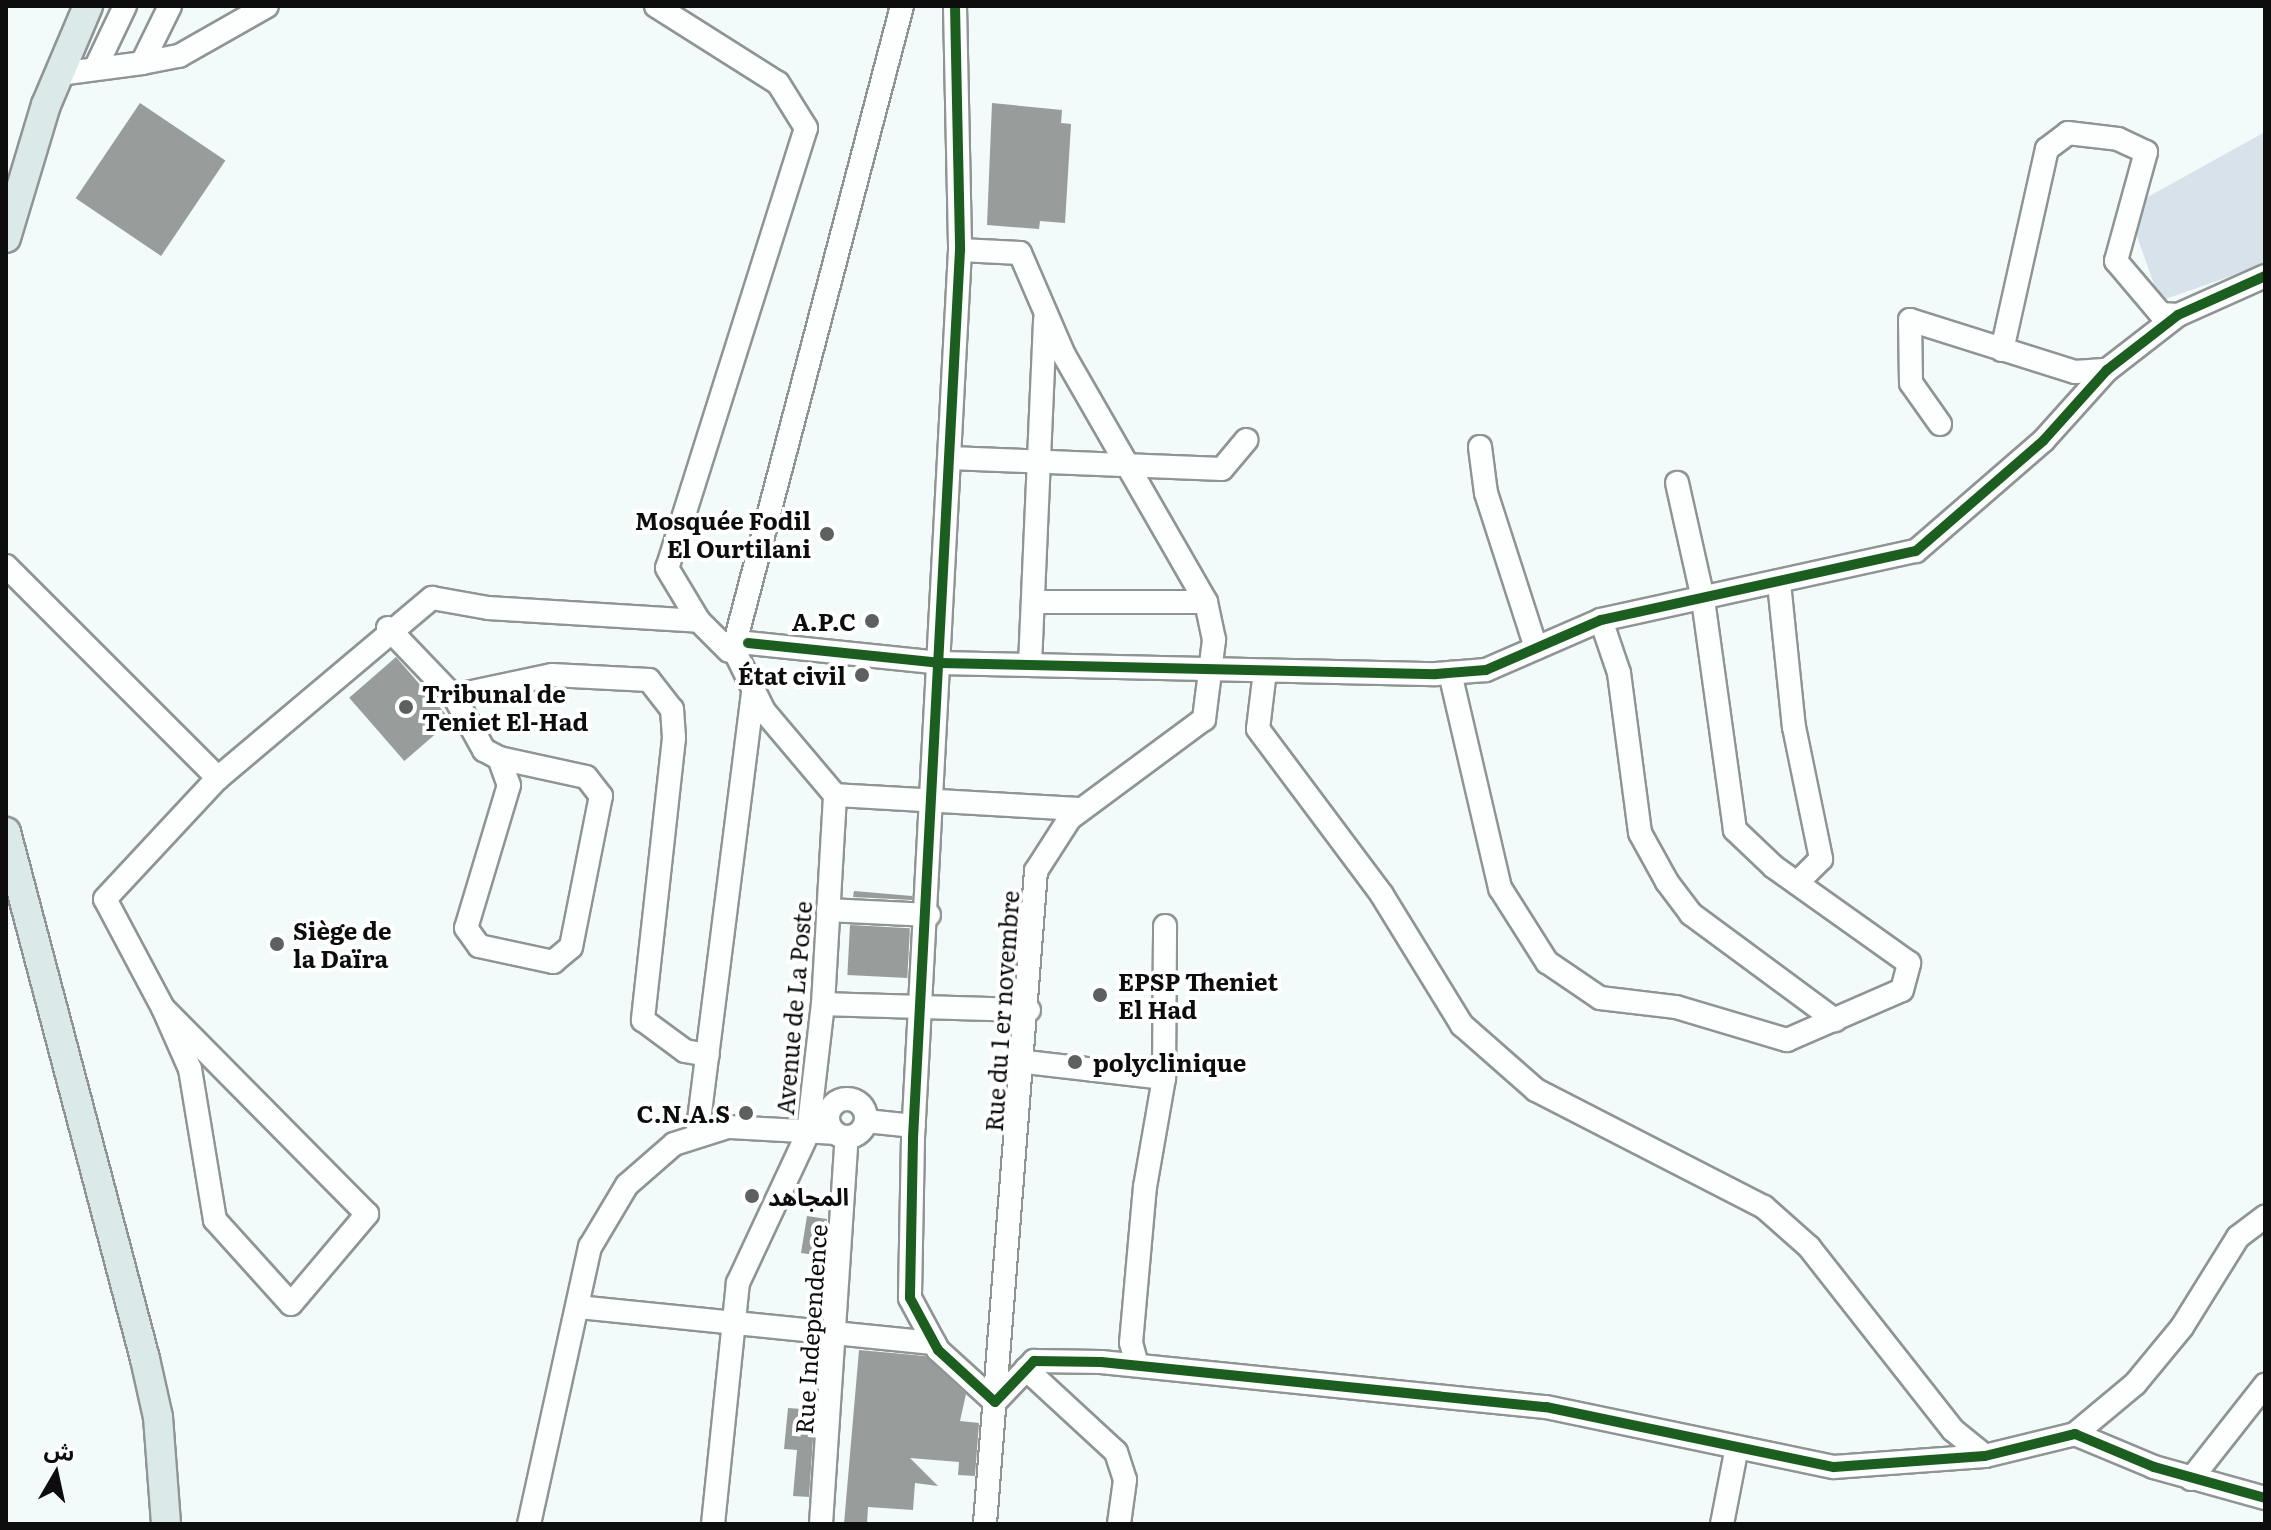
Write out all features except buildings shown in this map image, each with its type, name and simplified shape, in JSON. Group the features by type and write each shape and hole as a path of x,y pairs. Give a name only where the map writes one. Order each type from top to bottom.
{"main road":[{"path":"6,238 59,74 88,6"},
{"path":"6,832 145,1359 158,1417 166,1524"}],"street":[{"path":"95,69 125,6"},
{"path":"142,63 170,6"},
{"path":"59,74 179,56 267,6"},
{"path":"656,6 778,83 806,128 667,568 699,621 738,646 941,663 1265,671 1450,673 1486,670 1601,620 1916,551 2043,441 2107,370 2178,315 2265,276"},
{"path":"902,6 738,646 753,691 835,795 1081,809"},
{"path":"955,6 960,250 932,801 925,1007 914,1126 910,1298 934,1343 995,1402 1034,1361 1137,1365 1546,1407 1834,1467 1985,1456 2075,1434 2135,1384 2182,1327 2238,1237 2265,1217"},
{"path":"2002,350 2047,149 2068,133 2118,139 2146,152 2116,261 2161,314 2178,315"},
{"name":"Rue du 1 er novembre","path":"960,250 1020,253 1045,312 1127,465 1206,602 1214,640 1204,719 1081,809 1036,871 1026,1062 985,1524"},
{"path":"1030,665 1045,312"},
{"path":"1940,424 1911,383 1910,320 2075,372 2107,370"},
{"path":"950,458 1222,469 1246,440"},
{"path":"1480,447 1486,493 1536,648"},
{"path":"1450,673 1500,888 1547,962 1600,998 1676,1007 1787,1040 1902,990 1909,963 1797,883 1735,830 1703,599 1677,483"},
{"path":"6,566 218,778"},
{"path":"1779,583 1794,727 1821,859 1797,883"},
{"path":"163,1008 367,1214 291,1304 215,1220 190,1069 163,1008 105,899 218,778 388,628 432,598 488,608 699,621"},
{"path":"1033,602 1206,602"},
{"path":"1601,620 1619,673 1640,833 1667,882 1691,914 1835,1020"},
{"path":"388,628 453,696 484,750 499,758 586,777 601,796 571,947 553,962 479,946 466,928 509,785 499,758"},
{"path":"1265,671 1258,729 1382,895 1462,1025 1536,1090 1764,1207 1809,1247 1944,1418 1985,1456"},
{"path":"453,696 552,675 649,680 672,709 674,738 643,1020 685,1051 708,1055"},
{"path":"697,1136 753,691"},
{"name":"Avenue de La Poste","path":"713,1524 738,1283 808,1133 823,1004 835,795"},
{"path":"828,910 929,915"},
{"path":"1137,1365 1131,1343 1143,1201 1164,1078 1165,926"},
{"path":"823,1004 1029,1010"},
{"path":"1026,1062 1164,1078"},
{"name":"Rue Independence","path":"821,1524 838,1333 841,1135 829,1111 843,1100 860,1104 866,1121"},
{"path":"529,1524 590,1247 627,1185 674,1144 728,1127 841,1135 866,1121 914,1126"},
{"path":"578,1307 934,1343"},
{"path":"1026,1369 1116,1452 1125,1480 1119,1524"},
{"path":"2191,1479 2265,1385"},
{"path":"2075,1434 2191,1479 2265,1498"},
{"path":"1722,1524 1737,1447"}],"shaded area":[{"path":"2265,132 2265,264 2160,301 2134,228 2144,199"}],"cycle path":[{"path":"955,6 960,250 913,1139 910,1298 938,1350 995,1402 1034,1361 1101,1362 1546,1407 1834,1467 1985,1456 2075,1434 2154,1467 2265,1498"},
{"path":"748,643 941,663 1436,674 1486,670 1601,620 1916,551 2043,441 2107,370 2178,315 2265,276"}],"place":[{"name":"Mosquée Fodil El Ourtilani","path":"827,534"},
{"name":"A.P.C","path":"872,621"},
{"name":"État civil","path":"862,675"},
{"name":"Tribunal de Teniet El-Had","path":"406,707"},
{"name":"Siège de la Daïra","path":"277,944"},
{"name":"EPSP Theniet El Had","path":"1100,995"},
{"name":"polyclinique","path":"1075,1062"},
{"name":"C.N.A.S","path":"746,1113"},
{"name":"المجاهد","path":"752,1196"}]}
